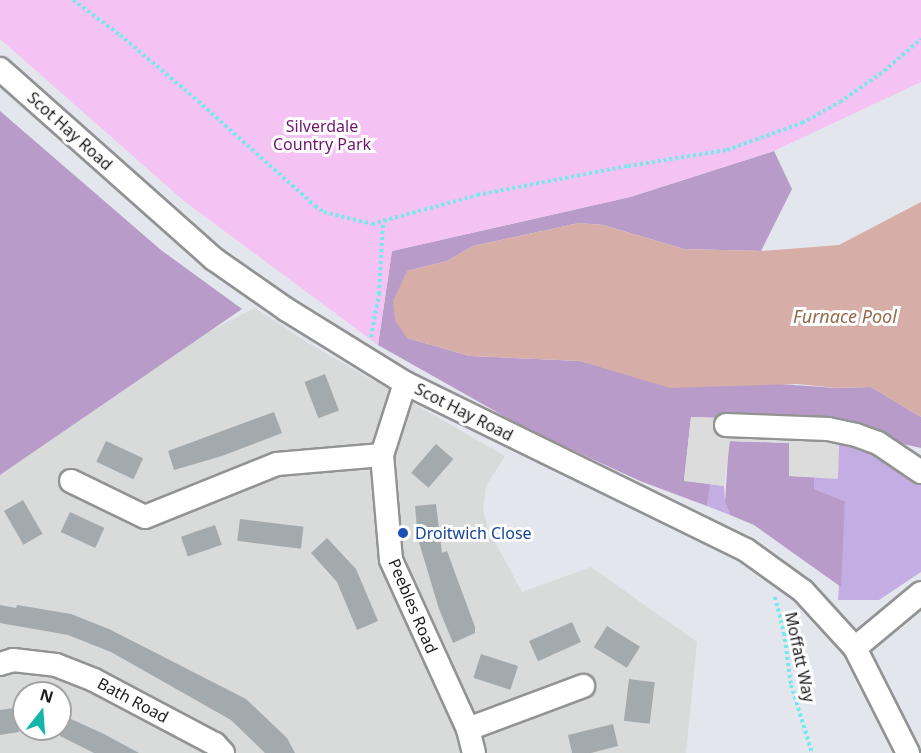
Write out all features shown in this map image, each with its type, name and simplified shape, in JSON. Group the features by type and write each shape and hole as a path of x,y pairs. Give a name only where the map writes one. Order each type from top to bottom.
{"street":[{"name":"Scot Hay Road","path":"0,69 214,259 287,310 405,383 746,550 803,591 855,648 908,753"},
{"name":"Peebles Road","path":"405,383 381,455 391,560 468,729 474,753"},
{"path":"726,425 828,429 856,435 878,443 921,472"},
{"path":"71,482 145,517 277,464 381,455"},
{"path":"855,648 921,593"},
{"name":"Bath Road","path":"0,664 13,660 56,665 94,680 215,744 223,753"},
{"path":"468,729 583,686"}],"path":[{"path":"73,0 120,35 198,101 315,206 324,212 372,224 477,195 628,166 704,155 735,147 802,123 840,102 884,71 921,39"},
{"path":"367,360 379,294 382,222"},
{"name":"Moffatt Way","path":"767,565 784,633 791,685 812,753"}],"shaded area":[{"path":"0,111 161,250 242,309 0,475"},
{"path":"774,151 792,189 761,251 684,249 603,225 579,223 473,246 447,261 407,271 407,338 470,356 580,361 623,373 836,388 871,387 921,417 921,448 894,442 838,422 691,417 684,480 710,484 707,506 640,481 527,429 378,345 392,251 630,197"},
{"path":"255,308 308,343 505,456 486,486 483,510 488,529 522,592 591,567 697,642 686,753 0,753 0,475 206,333"},
{"path":"691,417 838,422 838,479 789,476 789,443 730,441 724,486 684,481"},
{"path":"839,440 856,442 921,482 921,572 879,600 838,600 845,501 814,489 814,477 838,478"},
{"path":"729,441 790,443 789,476 814,477 814,489 845,501 841,587 754,525 730,515 725,502"},
{"path":"709,484 724,486 725,502 730,515 707,506"}],"green space":[{"name":"Silverdale Country Park","path":"0,0 921,0 921,82 774,151 630,197 392,251 378,345 184,201 0,39"}],"water":[{"name":"Furnace Pool","path":"921,202 921,417 871,387 836,388 797,384 670,388 580,361 470,356 407,338 395,320 393,301 407,271 447,261 473,246 579,223 603,225 684,249 761,251 839,245"}],"building":[{"path":"325,374 339,410 318,418 304,382"},
{"path":"274,412 282,433 222,456 174,470 168,451"},
{"path":"106,441 143,458 133,479 96,462"},
{"path":"436,444 453,459 428,488 411,473"},
{"path":"23,500 42,534 23,545 4,511"},
{"path":"436,504 442,553 447,551 475,627 475,633 453,643 439,609 418,539 415,506"},
{"path":"70,512 104,528 95,548 61,532"},
{"path":"240,519 304,527 301,549 237,541"},
{"path":"215,525 222,545 188,557 181,537"},
{"path":"327,538 356,569 378,621 357,630 337,582 311,553"},
{"path":"0,605 16,608 17,605 71,614 109,629 246,699 287,738 295,753 265,753 231,720 111,652 68,635 0,623"},
{"path":"572,622 581,642 538,661 529,641"},
{"path":"607,626 640,647 627,668 594,647"},
{"path":"481,654 518,666 510,690 473,678"},
{"path":"629,679 655,682 650,724 624,721"},
{"path":"12,708 12,733 0,735 0,710"},
{"path":"72,719 139,753 94,753 70,741 72,741"},
{"path":"613,724 618,746 591,753 572,753 568,735"}],"place":[{"name":"Droitwich Close","path":"403,533"}]}
